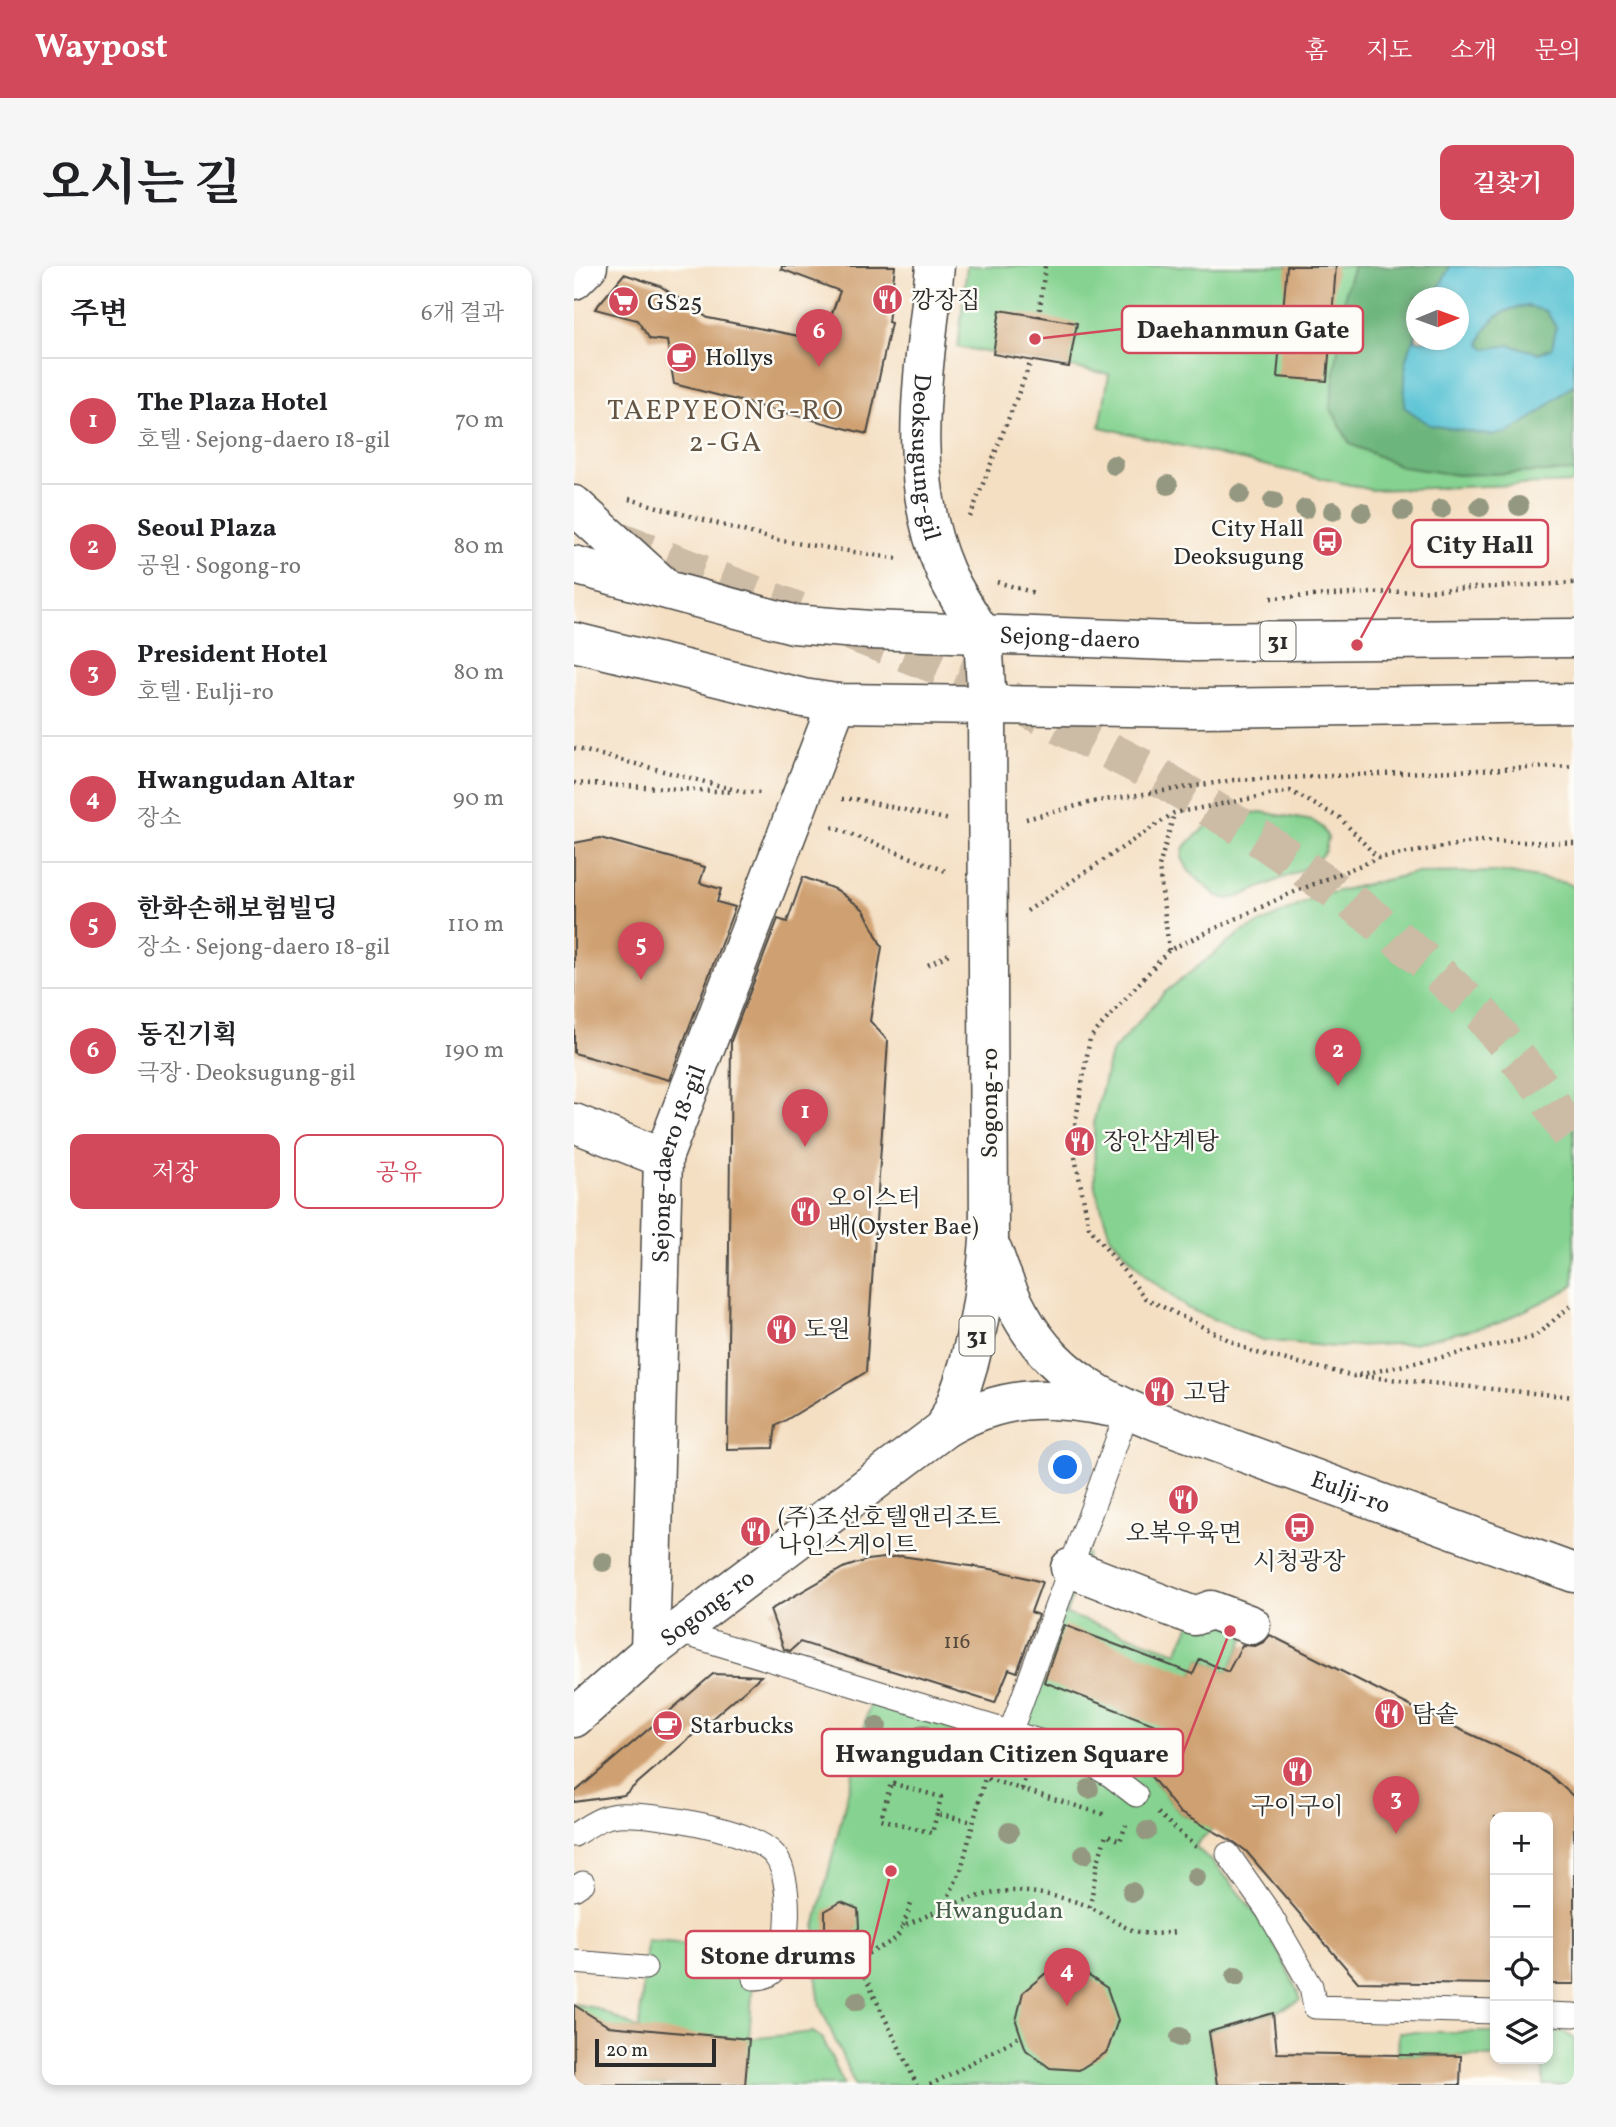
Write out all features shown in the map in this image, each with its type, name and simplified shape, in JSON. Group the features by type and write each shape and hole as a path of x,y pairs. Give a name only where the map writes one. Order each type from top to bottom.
{"main road":[{"path":"574,280 588,266"},
{"name":"Deoksugung-gil","path":"935,266 922,401 920,455 925,508 943,566 983,636"},
{"path":"574,505 666,588"},
{"name":"Sejong-daero","path":"574,565 793,624 983,636 1196,642 1574,638"},
{"name":"Sogong-ro","path":"574,1718 663,1641 945,1428 964,1383 978,1334 989,1240 987,705 983,636"},
{"path":"574,642 803,698 837,703 1198,708 1574,703"},
{"name":"Sejong-daero 18-gil","path":"663,1641 663,1158 837,703"},
{"path":"574,1123 663,1158"},
{"name":"Eulji-ro","path":"989,1240 1011,1298 1038,1345 1077,1381 1128,1410 1574,1573"},
{"name":"Eulji-ro","path":"945,1428 986,1408 1024,1400 1058,1400 1128,1410"},
{"path":"1070,1567 1194,1616 1211,1610 1251,1625"}],"lane":[{"path":"1010,1732 1128,1410"},
{"path":"663,1641 1062,1748 1110,1775 1136,1795"},
{"path":"574,1835 597,1820 617,1815 702,1824 732,1831 758,1842 776,1857 784,1881 787,1913 784,1949 763,1975"},
{"path":"1228,1854 1268,1911 1311,1986 1315,2007 1490,2012"},
{"path":"574,1962 645,1968"},
{"path":"1553,2014 1574,2015"}],"path":[{"path":"1038,317 1045,266"},
{"path":"967,525 1031,361"},
{"path":"629,499 776,540 943,566 1039,594"},
{"path":"1269,598 1574,583"},
{"path":"574,748 744,792 855,799 988,829 1092,802 1234,780 1574,766"},
{"path":"928,965 1037,906 1174,813 1290,791 1339,818 1378,858"},
{"path":"1170,950 1159,867 1174,813"},
{"path":"1574,843 1479,841 1378,858 1287,895 1170,950 1090,1038 1072,1142 1089,1227 1144,1298 1252,1352 1354,1376 1574,1397"},
{"path":"1354,1376 1534,1337 1574,1303"},
{"path":"942,1909 961,1870 985,1777 1115,1817"},
{"path":"891,1783 941,1797 937,1814 932,1833 881,1819 891,1783"},
{"path":"1136,1795 1204,1855"},
{"path":"937,1814 973,1822"},
{"path":"1090,1907 1097,1864 1106,1835 1120,1840 1127,1821"},
{"path":"903,1927 972,1897 1014,1891 1048,1896 1090,1907 1133,1932 1156,1935 1177,1932"},
{"path":"763,1975 816,1975 856,1958 897,1938 911,1904"},
{"path":"856,1958 917,2085"},
{"path":"930,2085 1021,2036"}],"green space":[{"path":"967,266 1574,266 1574,483 1372,490 1100,427 1109,374 958,347"},
{"path":"1354,266 1574,266 1574,471 1457,475 1403,467 1350,444 1330,407 1346,290"},
{"path":"1261,812 1313,821 1322,827 1328,838 1325,851 1313,865 1241,896 1228,899 1216,895 1189,871 1182,858 1184,847 1212,821 1223,816"},
{"path":"1504,872 1566,883 1574,887 1574,1284 1499,1323 1413,1343 1335,1347 1262,1340 1187,1308 1146,1276 1110,1236 1095,1187 1094,1120 1111,1053 1164,993 1242,932 1321,895 1415,873"},
{"name":"Hwangudan","path":"1077,1550 1088,1554 1066,1614 1177,1652 1204,1594 1251,1625 1228,1672 1200,1659 1146,1770 1180,1813 1213,1829 1195,1846 1230,1881 1257,1917 1301,2000 1273,2013 1209,2032 1217,2085 855,2085 820,2006 815,1927 873,1690 1010,1732"},
{"path":"647,1940 755,1951 749,2039 813,2032 823,2039 844,2085 574,2085 574,2004 595,2008 639,2029"},
{"path":"1399,2032 1490,2032 1490,2057 1398,2055"},
{"path":"1553,2032 1563,2032 1574,2038 1574,2085 1543,2085 1543,2064 1553,2064"}],"water":[{"path":"1450,266 1574,266 1574,384 1535,416 1508,433 1489,435 1430,425 1404,407 1406,358 1409,350 1469,350 1469,287 1439,287","holes":["1527,306 1546,311 1556,327 1552,348 1539,353 1509,345 1486,349 1480,343 1492,321 1511,309"]}],"building":[{"path":"782,266 895,266 888,322 891,323 867,434 674,384 667,341 650,339 637,320 595,309 624,274 660,286 708,318 829,342 832,313 840,291 781,269"},
{"path":"1287,266 1336,266 1327,381 1277,377"},
{"path":"1000,310 1077,323 1069,367 993,354"},
{"path":"600,838 705,867 700,883 721,889 717,902 735,907 669,1080 574,1053 574,843"},
{"path":"803,877 837,890 864,910 882,947 870,1021 888,1041 866,1372 776,1426 773,1448 727,1449 731,1041 778,919 787,922"},
{"path":"901,1556 997,1570 1042,1582 1031,1612 1038,1615 1017,1672 1009,1669 995,1703 800,1642 790,1651 784,1649 770,1610 843,1568 867,1560"},
{"path":"1064,1625 1193,1674 1200,1659 1228,1672 1242,1645 1255,1646 1270,1635 1420,1711 1518,1756 1551,1776 1574,1797 1574,1984 1553,1984 1553,1812 1490,1812 1490,1984 1358,1982 1246,1851 1180,1813 1146,1770 1166,1729 1044,1682"},
{"path":"713,1674 761,1676 624,1795 574,1802 574,1793"},
{"path":"841,1902 858,1909 859,1928 845,1940 825,1930 825,1911"},
{"path":"1080,1970 1107,1988 1118,2020 1107,2052 1079,2070 1050,2068 1026,2050 1021,2036 1016,2021 1023,1992 1046,1973"},
{"path":"574,2005 608,2026 749,2039 745,2085 574,2085"},
{"path":"1273,2013 1277,2053 1461,2056 1460,2085 1217,2085 1209,2032"}],"tunnel":[{"path":"613,539 798,611"},
{"path":"851,632 962,675 1149,771 1263,840 1367,913 1428,964 1483,1016 1542,1088 1574,1142"}],"place":[{"name":"깡장집","path":"888,300"},
{"name":"GS25","path":"624,302"},
{"name":"Daehanmun Gate","path":"1035,339"},
{"name":"Hollys","path":"682,357"},
{"name":"동진기획","path":"819,367"},
{"name":"City Hall Deoksugung","path":"1327,542"},
{"name":"City Hall","path":"1357,645"},
{"name":"한화손해보험빌딩","path":"641,980"},
{"name":"Seoul Plaza","path":"1338,1086"},
{"name":"장안삼계탕","path":"1080,1141"},
{"name":"The Plaza Hotel","path":"805,1147"},
{"name":"오이스터 배(Oyster Bae)","path":"805,1212"},
{"name":"도원","path":"781,1329"},
{"name":"고담","path":"1160,1392"},
{"name":"오복우육면","path":"1184,1499"},
{"name":"시청광장","path":"1299,1527"},
{"name":"(주)조선호텔앤리조트 나인스게이트","path":"755,1531"},
{"name":"Hwangudan Citizen Square","path":"1230,1631"},
{"name":"담솥","path":"1389,1714"},
{"name":"Starbucks","path":"667,1725"},
{"name":"구이구이","path":"1297,1772"},
{"name":"President Hotel","path":"1396,1834"},
{"name":"Stone drums","path":"891,1871"},
{"name":"Hwangudan Altar","path":"1067,2006"}],"district":[{"name":"TAEPYEONG-RO 2-GA","path":"726,425"}]}
